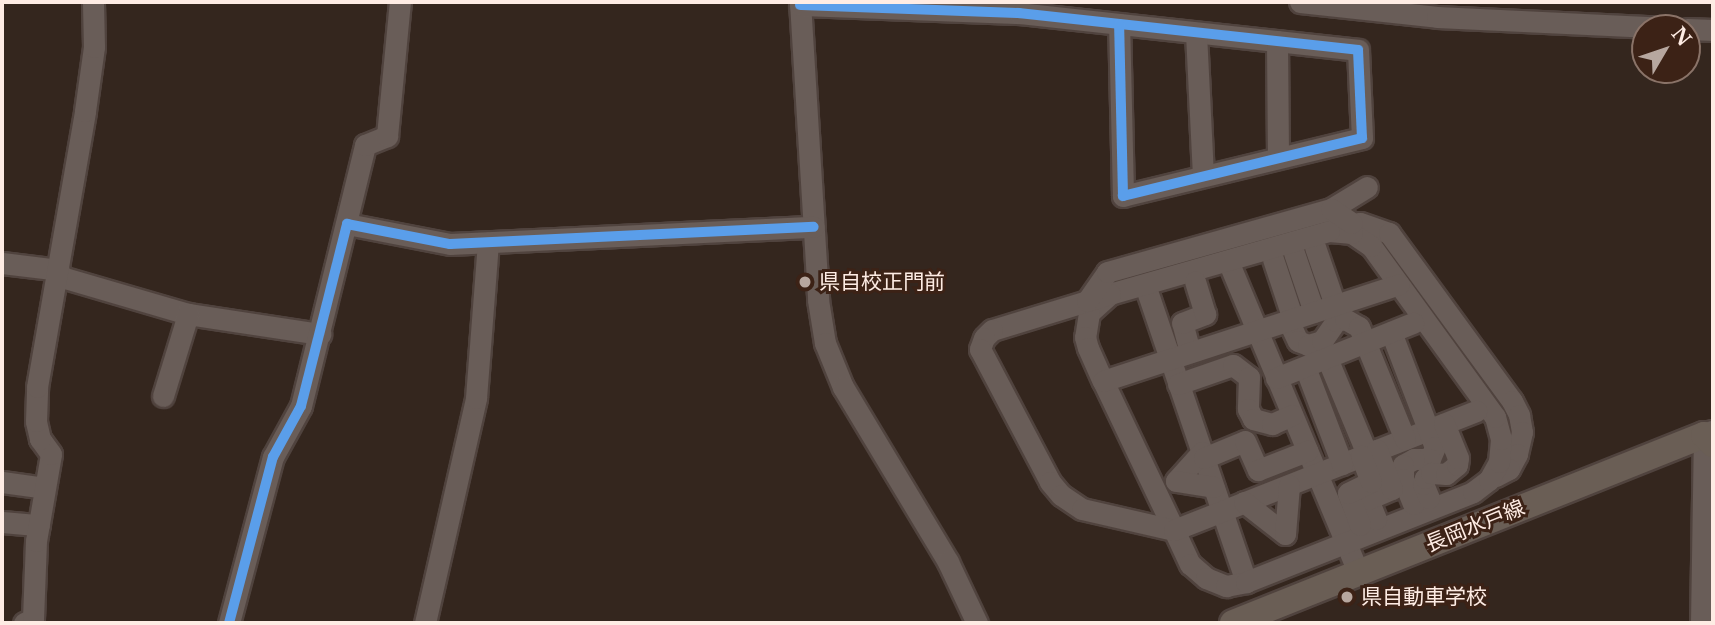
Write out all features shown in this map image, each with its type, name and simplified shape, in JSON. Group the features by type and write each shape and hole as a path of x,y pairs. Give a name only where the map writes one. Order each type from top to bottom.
{"main road":[{"name":"長岡水戸線","path":"1233,623 1358,572 1710,437"}],"street":[{"path":"24,623 33,619 39,525 51,454 40,439 36,421 37,387 59,273 94,47 93,2"},
{"path":"229,623 273,457 301,406 321,334 365,145 387,136 400,2"},
{"path":"1300,2 1631,25"},
{"path":"977,623 948,562 834,369 818,300 800,4 1019,13 1359,50 1362,138 1123,196 1119,24"},
{"path":"1196,33 1203,176"},
{"path":"1277,41 1278,157"},
{"path":"1087,301 1107,272 1331,209 1367,187"},
{"path":"1331,209 1356,223 1389,233 1512,401 1519,415 1522,432 1517,454 1509,469 1473,492 1356,530"},
{"path":"1356,223 1294,253 1230,266 1195,281 1110,295 992,330 981,349 1050,482 1060,495 1082,509 1179,528 1476,411"},
{"path":"347,224 450,244 814,227"},
{"path":"1109,379 1098,346 1097,323 1102,313 1114,305 1146,290 1322,239 1352,233 1363,239 1394,286 1495,417 1502,450 1489,480"},
{"path":"1322,239 1335,305"},
{"path":"425,623 476,398 488,242"},
{"path":"1294,253 1314,312"},
{"path":"1273,259 1298,341 1308,345 1322,341 1329,327 1345,318 1359,327 1405,439"},
{"path":"2,263 59,273 188,314 321,334"},
{"path":"1230,266 1317,474 1356,530"},
{"path":"1191,352 1182,323 1205,314 1195,281"},
{"path":"1110,295 1089,313 1085,337 1109,379 1179,528 1196,572 1226,586 1244,576 1467,483 1485,468 1492,446 1491,434 1413,323 1394,286"},
{"path":"1109,379 1394,286"},
{"path":"1146,290 1244,576"},
{"path":"163,396 188,314"},
{"path":"1276,378 1413,323"},
{"path":"1391,332 1436,427 1434,454 1423,462 1408,461 1401,471 1421,501"},
{"path":"1327,358 1362,456"},
{"path":"1178,384 1233,365 1248,377 1248,409 1253,419 1272,425 1292,415"},
{"path":"1305,367 1362,456 1392,489 1368,499 1356,530 1358,572"},
{"path":"1701,623 1710,437"},
{"path":"1214,487 1176,481 1203,455 1245,441 1258,470 1307,451"},
{"path":"2,482 45,488"},
{"path":"1244,502 1285,534 1289,485"},
{"path":"2,522 39,525"}],"cycle path":[{"path":"800,5 1019,13 1358,50 1362,138 1123,196 1119,24"},
{"path":"229,623 273,457 301,406 347,224 450,244 814,227"}],"place":[{"name":"県自校正門前","path":"805,282"},
{"name":"県自動車学校","path":"1347,597"}]}
